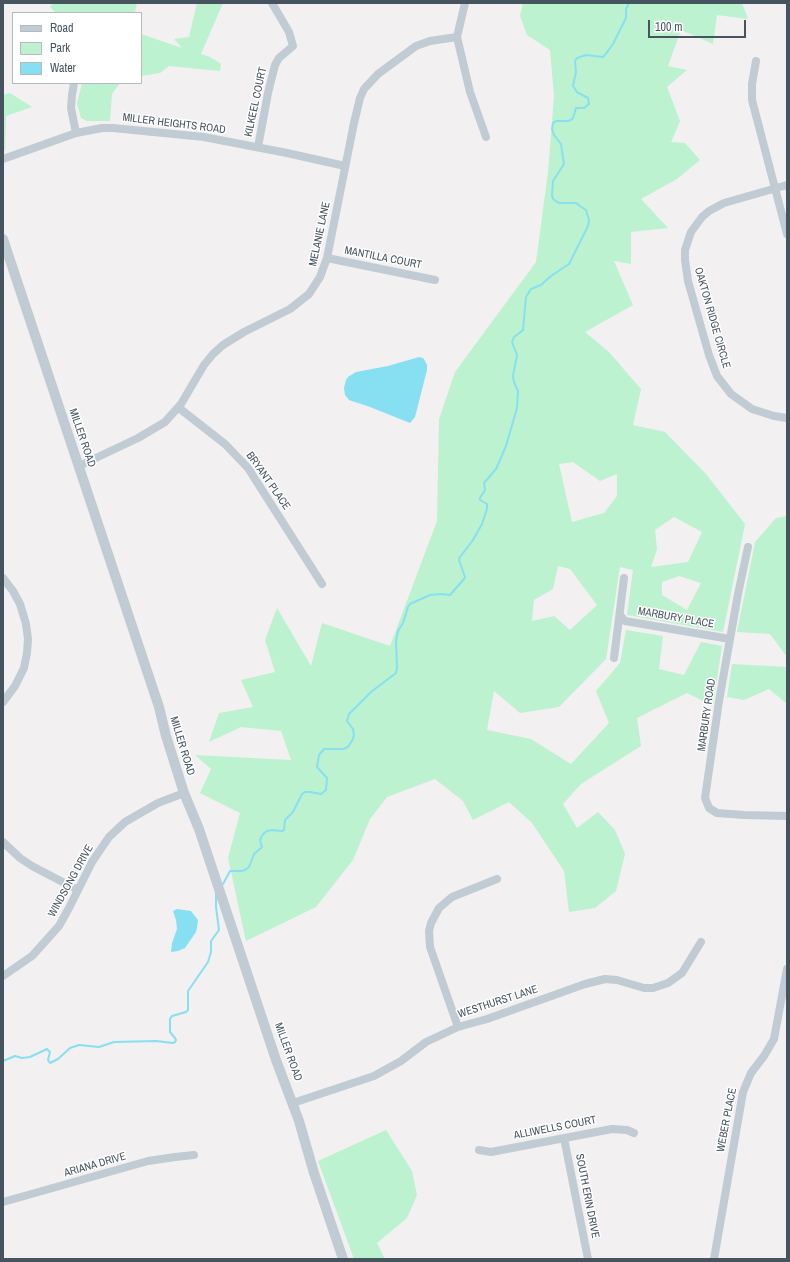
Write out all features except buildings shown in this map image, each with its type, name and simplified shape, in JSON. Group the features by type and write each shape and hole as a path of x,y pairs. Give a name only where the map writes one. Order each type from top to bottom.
{"street":[{"name":"KILKEEL COURT","path":"258,147 266,101 275,65 285,51 293,46 289,32 272,3"},
{"path":"465,3 457,37 470,92 486,136"},
{"name":"MELANIE LANE","path":"79,466 138,438 165,422 179,408 198,373 213,354 235,337 290,310 306,298 320,278 327,258 345,166 360,98 364,89 395,61 416,46 430,41 457,37"},
{"path":"756,61 752,84 752,100 787,234"},
{"path":"74,84 72,108 76,133"},
{"name":"MILLER HEIGHTS ROAD","path":"3,159 76,133 102,128 204,137 345,166"},
{"name":"OAKTON RIDGE CIRCLE","path":"787,185 724,203 709,211 696,224 691,232 685,250 688,281 709,355 717,376 731,394 747,406 761,413 787,418"},
{"name":"MILLER ROAD","path":"3,239 158,707 184,793 199,828 276,1060 293,1102 316,1180 343,1259"},
{"name":"MANTILLA COURT","path":"327,258 435,280"},
{"name":"BRYANT PLACE","path":"179,408 225,444 248,468 322,584"},
{"name":"MARBURY ROAD","path":"748,547 730,639 705,798 709,808 717,813 787,816"},
{"path":"3,578 13,591 22,610 28,639 24,668 15,686 3,702"},
{"path":"614,658 624,578"},
{"name":"MARBURY PLACE","path":"620,615 625,621 730,639"},
{"name":"WINDSONG DRIVE","path":"3,976 32,956 46,942 62,920 92,862 109,837 125,822 158,803 184,793"},
{"path":"3,842 20,858 32,866 78,890"},
{"path":"458,1027 430,946 429,930 439,908 452,897 496,879"},
{"name":"WESTHURST LANE","path":"293,1102 374,1076 401,1061 426,1042 458,1027 487,1019 600,980 617,980 644,988 660,986 675,979 682,973 701,942"},
{"name":"WEBER PLACE","path":"714,1259 743,1092 751,1073 764,1056 774,1039 787,969"},
{"name":"ALLIWELLS COURT","path":"480,1150 491,1152 619,1128 634,1134"},
{"name":"SOUTH ERIN DRIVE","path":"564,1138 588,1259"},
{"name":"ARIANA DRIVE","path":"3,1202 148,1161 194,1156"}],"green space":[{"path":"53,3 137,3 135,12 55,12 50,7"},
{"path":"197,3 223,3 201,54 210,57 221,64 220,71 169,66 160,73 142,76 142,34 182,48 174,39 189,37"},
{"path":"523,3 742,3 748,19 717,15 713,44 681,30 668,66 687,70 667,87 680,121 671,142 685,143 700,160 677,179 641,199 668,228 631,232 631,264 614,261 633,305 585,332 609,352 641,389 633,425 665,432 706,474 745,524 723,632 627,615 633,570 620,567 606,659 559,707 520,713 494,691 487,730 531,739 571,764 609,723 596,691 620,663 626,630 663,636 659,669 684,675 701,642 722,646 713,706 687,693 637,718 641,746 581,784 563,804 577,828 598,812 615,830 625,854 616,891 595,908 569,912 564,871 532,823 509,802 473,820 463,801 435,779 387,797 370,819 353,860 316,907 246,941 228,858 240,813 200,793 211,769 195,755 291,760 281,731 241,727 209,742 219,713 253,707 241,680 275,672 265,640 277,608 311,666 322,623 390,646 437,521 439,419 455,372 536,262 548,172 554,96 550,50 527,35 520,16","holes":["573,462 600,481 617,474 617,496 604,513 572,522 559,464","674,517 702,532 688,562 651,567 657,549 655,530","558,566 570,569 597,605 570,630 554,616 532,621 534,600 553,589","679,576 701,583 687,610 662,595 662,582"]},
{"path":"82,84 119,84 112,94 110,121 87,121 81,118 77,104"},
{"path":"10,93 32,107 6,116 5,150 3,151 3,95"},
{"path":"787,516 787,657 770,634 737,632 755,542 776,518"},
{"path":"732,664 787,667 787,704 769,689 744,700 727,697"},
{"path":"386,1130 412,1171 417,1195 407,1218 377,1243 385,1259 354,1259 318,1161"}],"water":[{"path":"419,357 423,358 425,361 427,370 415,417 410,423 349,400 345,395 344,388 346,380 356,372 388,366"},
{"path":"177,909 191,911 198,920 197,928 196,932 185,948 171,952 172,943 177,929 173,911"}],"waterway":[{"path":"223,884 230,871 241,871 249,867 254,854 262,847 260,840 263,834 272,830 284,830 285,820 293,812 302,794 305,792 321,794 326,790 327,778 317,767 319,755 324,749 343,749 348,747 354,735 353,729 347,721 349,714 371,692 396,673 396,641 398,631 403,623 410,604 430,595 450,595 465,577 459,560 482,524 487,509 487,504 480,500 485,490 484,483 496,469 506,446 517,408 518,391 513,376 517,355 512,342 514,337 523,330 526,297 531,289 541,285 569,264 588,226 589,220 586,210 576,203 559,203 553,199 553,181 564,164 561,144 554,135 552,129 553,123 556,121 571,120 576,108 584,108 589,104 588,98 577,92 573,86 576,72 575,61 577,58 586,55 603,57 605,55 613,44 626,18 626,9 629,3"},
{"path":"3,1061 15,1056 22,1058 30,1057 47,1049 50,1052 48,1060 50,1063 58,1059 70,1048 79,1045 99,1047 114,1042 175,1042 176,1040 170,1032 170,1019 172,1016 188,1010 188,991 208,962 211,952 211,941 219,930 216,893"}]}
